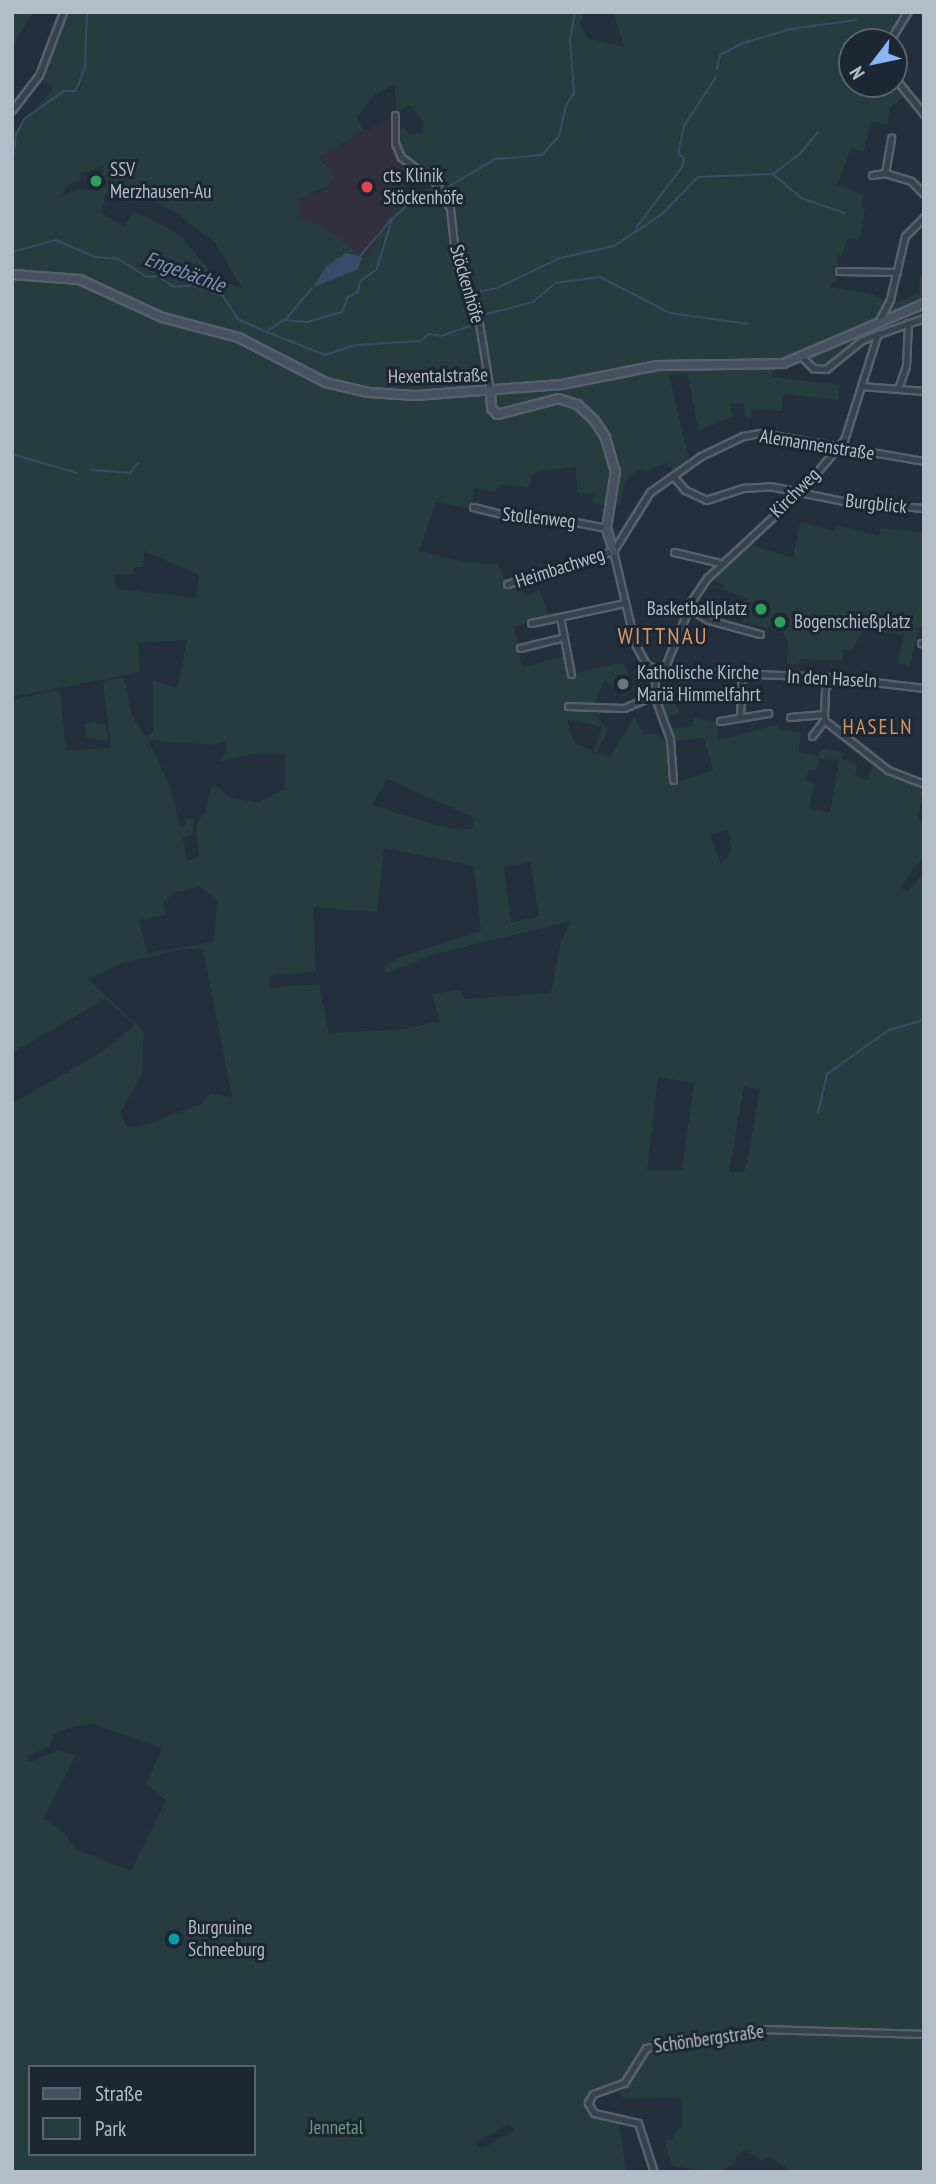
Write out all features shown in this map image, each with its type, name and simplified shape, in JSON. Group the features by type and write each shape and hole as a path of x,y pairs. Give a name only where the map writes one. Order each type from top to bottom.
{"main road":[{"name":"Hexentalstraße","path":"12,274 66,276 96,284 162,317 238,337 290,368 349,388 415,394 490,392 561,384 657,365 766,365 802,357 924,303"},
{"path":"490,392 491,408 498,414 558,398 577,404 594,420 606,437 615,471 607,532 613,551"}],"street":[{"path":"12,110 38,75 63,12"},
{"path":"897,28 907,12"},
{"path":"908,94 924,113"},
{"name":"Stöckenhöfe","path":"395,115 395,142 401,157 435,182 450,208 456,262 479,323 490,392"},
{"path":"885,173 891,138"},
{"path":"872,175 885,173 911,181 924,194"},
{"path":"878,324 897,272 905,236 924,217"},
{"path":"839,271 897,272"},
{"path":"802,357 813,368 826,369 852,345 878,333 924,318"},
{"path":"898,389 906,366 908,323"},
{"name":"Kirchweg","path":"664,669 688,608 720,563 800,492 838,447 852,425 860,386 878,333"},
{"path":"860,386 924,391"},
{"name":"Alemannenstraße","path":"613,551 641,500 673,476 743,436 760,433 924,461"},
{"name":"Burgblick","path":"673,476 685,490 706,500 761,486 924,508"},
{"name":"Stollenweg","path":"472,507 526,520 565,520 607,532"},
{"path":"607,532 624,534"},
{"path":"613,551 624,603 640,654 656,670 654,695 670,739 673,780"},
{"name":"Heimbachweg","path":"507,584 613,551"},
{"path":"674,552 720,563"},
{"path":"531,623 624,603"},
{"path":"688,608 709,620 760,634"},
{"path":"560,617 571,674"},
{"path":"520,649 564,637"},
{"name":"In den Haseln","path":"656,670 831,677 924,688"},
{"path":"740,717 742,673"},
{"path":"812,736 823,717 831,677"},
{"path":"568,706 624,708 654,695"},
{"path":"720,721 768,713"},
{"path":"790,717 823,717 888,770 924,784"},
{"name":"Schönbergstraße","path":"654,2172 638,2123 594,2113 588,2103 593,2094 624,2083 646,2048 763,2029 924,2034"}],"shaded area":[{"name":"cts Klinik Stöckenhöfe","path":"395,115 394,132 410,166 404,200 397,204 366,258 320,224 306,221 300,216 300,198 324,191 328,165 319,157"}],"green space":[{"path":"12,12 33,12 12,48"},
{"name":"Jennetal","path":"63,12 583,12 580,26 588,38 624,47 613,12 905,12 895,28 838,28 838,98 903,98 890,108 888,125 871,121 864,151 851,148 837,184 863,195 861,207 865,209 860,239 848,238 842,256 837,255 837,282 831,282 830,287 872,294 892,304 919,293 920,276 924,276 924,316 866,336 825,367 814,366 811,360 772,371 772,377 840,385 838,400 783,394 782,411 751,410 751,418 746,418 743,403 730,404 732,417 698,431 688,374 669,375 689,461 674,472 667,463 646,471 643,467 626,479 620,505 610,502 606,506 593,503 595,493 577,493 576,467 538,471 531,476 529,487 501,484 494,492 475,488 471,509 436,502 419,551 461,562 498,564 508,587 520,582 524,596 540,590 549,616 514,627 522,667 566,656 570,674 623,663 636,691 631,689 626,696 604,681 595,701 604,709 598,716 608,731 597,752 609,757 635,717 644,735 655,733 669,743 673,784 713,770 704,738 674,741 671,728 692,727 694,718 718,722 718,740 779,724 780,730 801,732 799,751 818,757 822,748 844,753 842,759 857,765 855,776 868,780 874,761 889,773 924,785 918,817 924,829 924,856 900,887 907,892 924,873 924,2172 792,2172 769,2156 762,2160 743,2150 731,2166 715,2172 671,2166 665,2139 673,2140 673,2133 682,2128 682,2098 625,2099 612,2085 593,2089 585,2105 592,2116 619,2122 626,2172 12,2172 12,1104 102,1052 135,1025 105,999 12,1053 12,700 60,690 66,750 111,748 103,681 124,678 132,716 146,737 153,732 153,680 177,688 187,640 139,643 140,672 12,697 13,133 53,89 39,75","holes":["395,84 396,113 410,105 424,122 422,133 408,134 404,128 394,131 401,157 435,185 397,204 366,258 320,224 306,221 300,216 300,199 331,184 334,175 319,157 364,131 357,117 375,95","103,167 104,173 86,177 92,191 79,189 59,198 69,185 81,179 80,174","136,191 180,215 215,243 242,288 217,280 181,236 151,219 133,212 125,226 101,213 106,193 132,203","144,551 199,575 196,598 116,589 115,575 133,574 133,567 143,567","567,719 602,727 594,751 574,743","148,740 217,745 224,741 227,748 220,762 252,754 285,754 285,789 259,802 232,799 217,786 211,787 205,814 199,818 196,832 199,857 187,861 183,838 192,835 195,819 185,819 186,826 180,826 170,786","819,759 839,760 830,813 809,809 814,783 806,781 808,770 816,771","387,779 475,818 472,829 447,828 372,805","728,830 732,852 721,864 710,835","384,848 474,866 481,931 399,957 384,967 386,973 435,954 571,921 561,942 551,993 463,999 461,990 433,994 439,1021 406,1029 329,1033 319,984 270,988 269,976 316,971 313,907 377,912","530,861 539,916 511,923 504,867","199,886 217,900 214,942 147,953 139,920 166,915 163,902 173,893","182,949 203,949 232,1097 210,1093 202,1104 137,1127 127,1127 120,1114 142,1074 144,1032 88,979 120,964","658,1077 694,1083 682,1171 647,1171","744,1086 760,1089 744,1172 729,1172","92,1723 162,1749 146,1784 166,1800 131,1871 77,1850 64,1833 44,1818 76,1755 58,1750 30,1762 28,1756 50,1746 53,1735 70,1727","508,2124 515,2130 482,2149 476,2143"]},
{"path":"807,523 832,531 837,526 879,536 880,528 924,532 924,627 919,627 910,666 897,663 904,635 864,630 850,652 844,649 842,661 800,659 799,664 787,664 788,641 783,633 743,621 747,598 713,586 725,587 711,577 744,543 793,558 800,524"},
{"path":"671,696 680,713 667,718 658,698"},
{"path":"96,721 97,725 106,724 107,741 86,737 85,724"}],"water":[{"path":"346,253 362,257 358,269 312,288 327,266"}],"waterway":[{"path":"12,167 16,135 24,119 64,91 75,91 79,83 85,67 87,12"},
{"name":"Engebächle","path":"448,187 495,159 542,155 559,136 566,106 574,93 570,40 575,12"},
{"path":"903,28 914,12"},
{"path":"717,69 720,55 743,43 791,29 856,20"},
{"path":"636,228 682,167 684,158 678,154 684,126 716,77"},
{"path":"472,293 497,288 560,258 614,246 661,215 698,177 773,174 800,154 818,132"},
{"path":"774,175 801,198 845,213"},
{"name":"Engebächle","path":"12,252 56,240 95,257 119,259 147,277 158,276 174,287 193,285 223,296 238,319 266,332 284,320 307,322 342,312 348,297 358,292 360,281 377,269 392,219 410,203 437,191"},
{"path":"377,237 391,219"},
{"path":"361,255 376,237"},
{"path":"483,315 533,302 556,283 600,277 670,313 748,324"},
{"path":"286,319 312,288"},
{"path":"267,332 325,355 356,345 420,341 429,334 441,336 470,326"},
{"path":"12,454 77,473"},
{"path":"91,470 130,473 138,463"},
{"path":"818,1113 827,1074 889,1030 924,1020"}],"place":[{"name":"SSV Merzhausen-Au","path":"96,181"},
{"name":"cts Klinik Stöckenhöfe","path":"367,187"},
{"name":"Basketballplatz","path":"761,609"},
{"name":"Bogenschießplatz","path":"780,622"},
{"name":"Katholische Kirche Mariä Himmelfahrt","path":"623,684"},
{"name":"Burgruine Schneeburg","path":"174,1939"}],"district":[{"name":"WITTNAU","path":"663,636"},
{"name":"HASELN","path":"878,727"}]}
